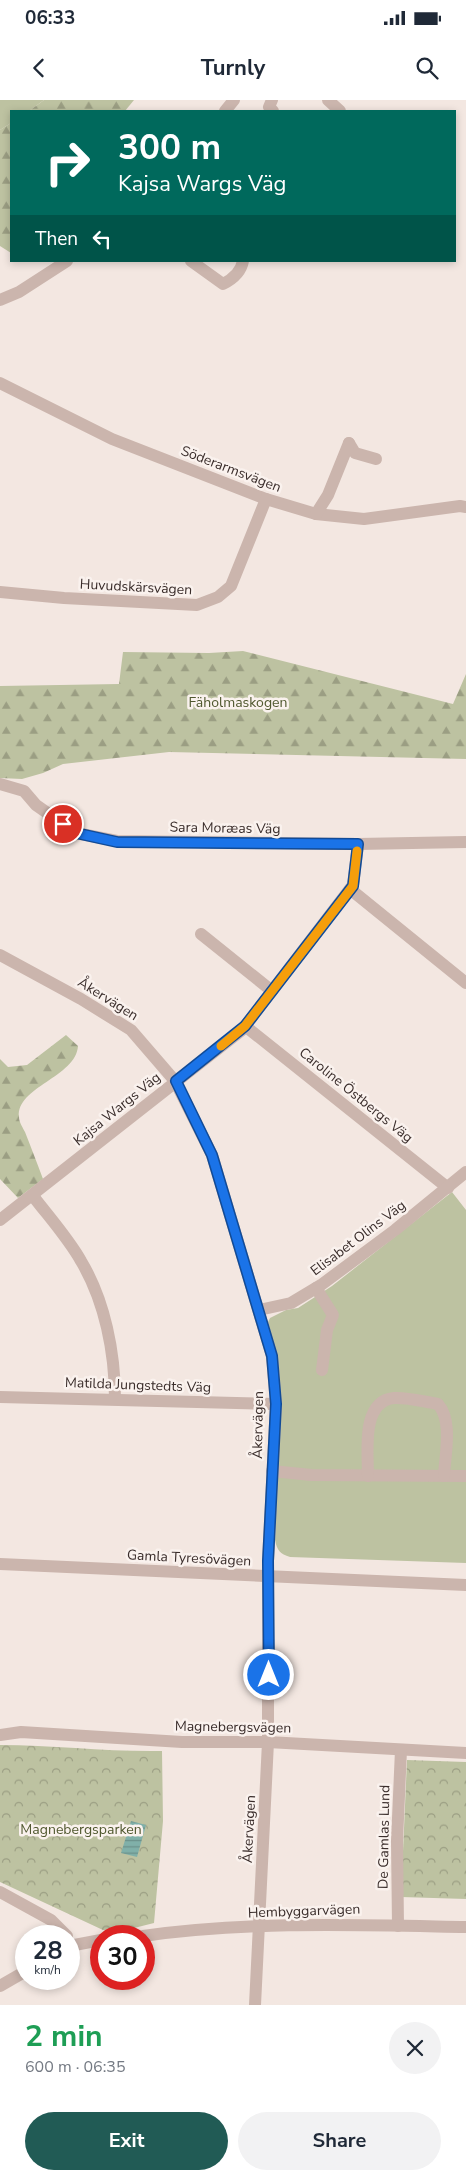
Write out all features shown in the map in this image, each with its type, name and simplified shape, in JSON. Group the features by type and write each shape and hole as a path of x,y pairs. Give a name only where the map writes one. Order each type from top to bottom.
{"street":[{"path":"226,110 234,100"},
{"path":"328,100 339,110"},
{"path":"192,262 223,284 236,275 242,267 243,262"},
{"path":"0,300 19,292 62,264"},
{"name":"Söderarmsvägen","path":"0,383 112,439 266,499 316,514 364,519 460,506 466,507"},
{"path":"316,514 328,495 349,443 355,454 376,459"},
{"name":"Huvudskärsvägen","path":"0,592 198,605 218,597 231,586 266,499"},
{"name":"Sara Moræas Väg","path":"0,783 24,792 36,805 76,833 117,842 358,844 466,842"},
{"name":"Kajsa Wargs Väg","path":"0,1220 33,1196 245,1026 353,886 358,844"},
{"path":"350,889 466,983"},
{"path":"201,934 272,990"},
{"name":"Åkervägen","path":"0,955 81,998 131,1030 176,1081 212,1155 272,1356 276,1404 269,1576 268,1742 255,2005"},
{"name":"Caroline Östbergs Väg","path":"245,1026 448,1188"},
{"name":"Elisabet Olins Väg","path":"259,1310 291,1303 316,1288 448,1188 466,1172"},
{"path":"33,1196 81,1261 93,1284 102,1309 109,1342 115,1380 115,1399"},
{"path":"316,1288 333,1315 327,1330 322,1370"},
{"name":"Matilda Jungstedts Väg","path":"0,1397 276,1404"},
{"path":"368,1476 368,1443 373,1411 382,1401 395,1398 438,1404 444,1411 446,1421 444,1476"},
{"path":"272,1471 311,1475 466,1476"},
{"name":"Gamla Tyresövägen","path":"0,1564 466,1585"},
{"name":"Magnebergsvägen","path":"0,1735 21,1732 182,1742 268,1742 466,1753"},
{"name":"De Gamlas Lund","path":"398,1926 397,1841 401,1750"},
{"path":"0,1892 51,1920 56,1925"},
{"name":"Hembyggarvägen","path":"155,1935 259,1927 365,1924 466,1927"},
{"path":"0,1986 15,1977"}],"green space":[{"path":"0,100 44,100 30,110 10,110 10,124 0,130"},
{"path":"44,100 134,100 126,110 30,110"},
{"path":"10,124 10,252 0,246 0,130"},
{"name":"Fäholmaskogen","path":"243,651 453,704 466,674 466,759 169,752 63,764 43,773 22,779 0,778 0,686 119,684 123,652 209,653"},
{"path":"66,1035 78,1046 75,1057 68,1066 27,1098 21,1107 20,1121 43,1179 18,1198 0,1179 0,1059 8,1067 27,1065"},
{"path":"452,1192 466,1210 466,1563 287,1556 281,1553 275,1540 280,1380 278,1362 268,1322 270,1318 286,1310 298,1308 332,1286"},
{"name":"Magnebergsparken","path":"0,1745 162,1751 163,1821 154,1923 146,1925 92,1925 0,1882"},
{"path":"407,1760 466,1762 466,1899 401,1897"}],"water":[{"path":"131,1821 146,1825 137,1857 121,1853"}],"slow traffic":[{"path":"221,1046 242,1030 353,886 357,851"}],"route":[{"path":"63,824 76,833 117,842 358,844 353,886 242,1030 176,1081 212,1155 272,1356 276,1404 268,1561 269,1675"}]}
